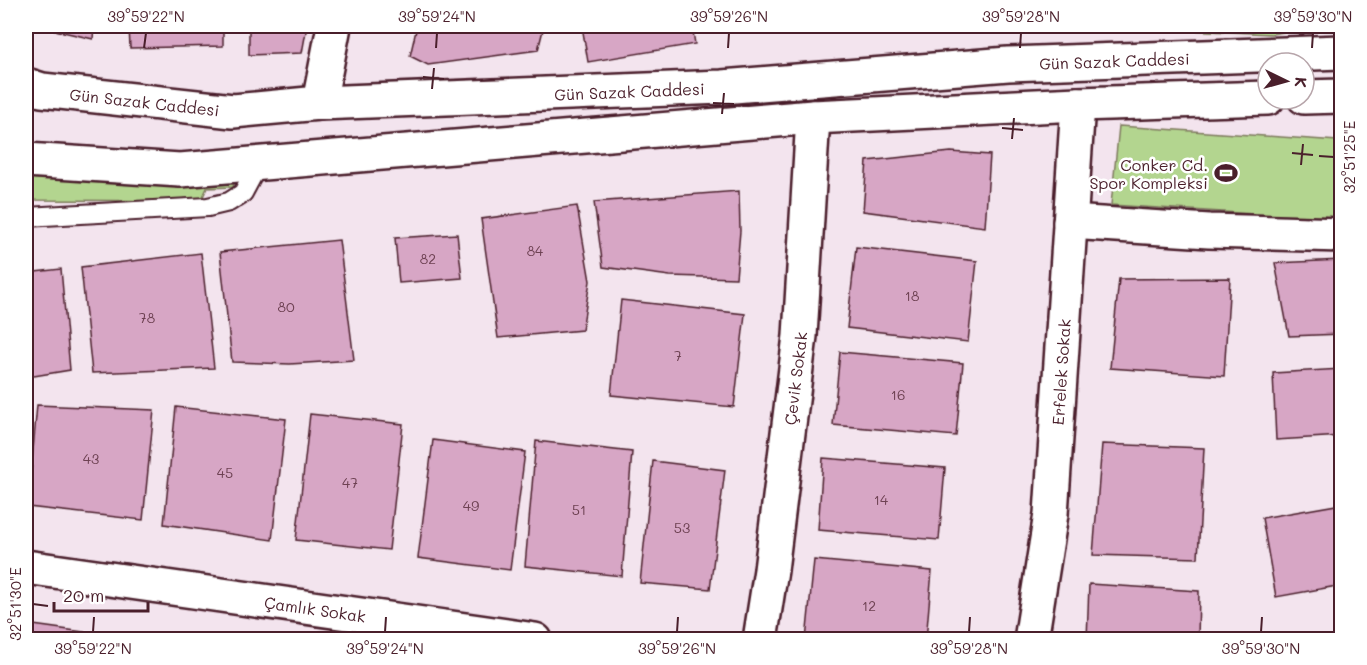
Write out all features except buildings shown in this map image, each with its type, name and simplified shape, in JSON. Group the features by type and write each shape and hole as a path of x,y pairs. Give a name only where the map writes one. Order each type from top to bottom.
{"main road":[{"path":"319,103 334,26"},
{"name":"Gün Sazak Caddesi","path":"26,85 42,90 233,111 319,103 722,87 1008,64 1341,52"},
{"path":"1316,97 1341,96"},
{"path":"26,160 180,170 813,117 1078,104 1256,98"},
{"name":"Erfelek Sokak","path":"1031,639 1051,514 1078,104"},
{"name":"Çevik Sokak","path":"760,639 771,570 800,336 813,117"},
{"path":"1070,222 1209,231 1341,235"},
{"name":"Çamlık Sokak","path":"26,567 535,639"}],"lane":[{"path":"26,217 208,207 229,202 243,193 259,163"}],"green space":[{"path":"1166,26 1326,26 1271,34 1165,29"},
{"name":"Conker Cd. Spor Kompleksi","path":"1119,126 1338,141 1334,219 1111,205"},
{"path":"26,169 236,178 233,187 207,188 201,201 26,200"}],"place":[{"name":"Conker Cd. Spor Kompleksi","path":"1226,173"}]}
